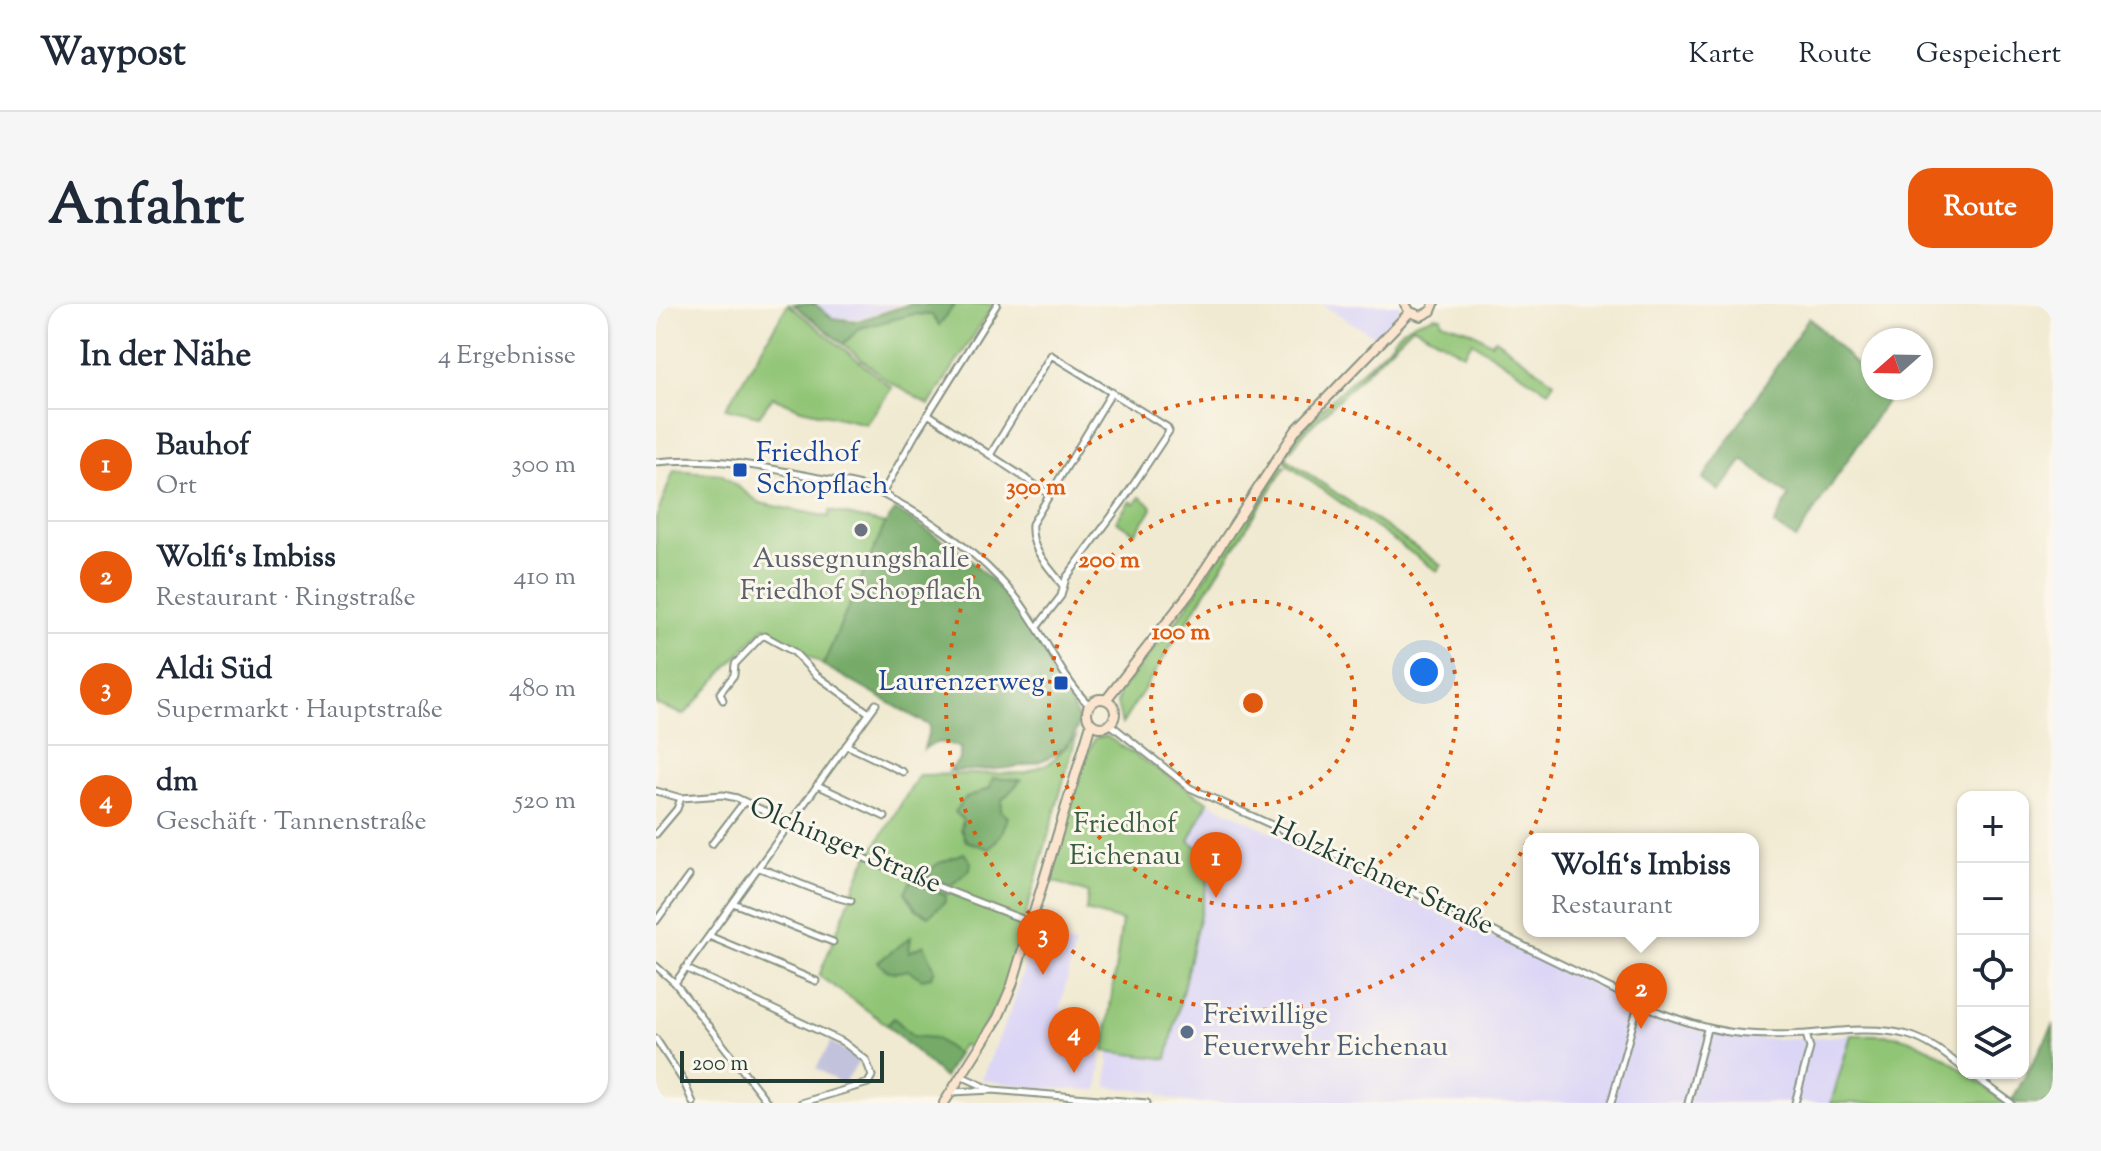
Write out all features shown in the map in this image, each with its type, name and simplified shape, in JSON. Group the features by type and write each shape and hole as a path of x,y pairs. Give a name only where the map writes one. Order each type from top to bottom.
{"main road":[{"path":"1106,700 1189,594 1296,430 1408,308 1425,315 1434,304"},
{"path":"944,1103 1004,1003 1091,724 1087,716 1089,705 1097,700 1106,700 1114,708 1110,724 1100,727 1091,724"}],"street":[{"path":"882,494 997,304"},
{"path":"990,455 1051,355 1169,431 1066,578 1061,596 1037,627"},
{"path":"1063,587 1051,573 1032,539 1032,524 1112,392"},
{"path":"928,414 1049,494"},
{"path":"656,462 738,462 849,483 882,494 973,555 1014,594 1066,679 1089,705"},
{"path":"723,700 720,693 734,675 735,664 765,636 794,652 816,675 869,713"},
{"path":"675,983 876,704"},
{"name":"Holzkirchner Straße","path":"1110,724 1190,788 1325,849 1639,1002 1707,1029 1738,1035 1808,1036 1861,1031 1909,1035 1938,1049 1957,1063"},
{"path":"846,745 903,772"},
{"path":"817,785 885,817"},
{"name":"Olchinger Straße","path":"656,791 681,798 723,795 744,802 869,860 1031,922"},
{"path":"656,834 677,809 681,798"},
{"path":"712,844 744,802"},
{"path":"759,868 791,878 823,894 851,901"},
{"path":"656,921 689,876"},
{"path":"733,903 833,942"},
{"path":"709,936 816,981"},
{"path":"656,966 675,983 768,1103"},
{"path":"685,968 802,1022 859,1053 866,1060 872,1076 868,1083 801,1103"},
{"path":"1611,1103 1639,1002"},
{"path":"1688,1103 1707,1029"},
{"path":"1795,1103 1810,1048 1808,1036"},
{"path":"656,1039 684,1082 693,1103"},
{"path":"961,1076 993,1090"},
{"path":"1978,1079 2011,1103"},
{"path":"952,1092 993,1090 1147,1103"}],"shaded area":[{"path":"816,304 901,304 859,318 833,317"},
{"path":"1321,304 1399,304 1400,310 1377,338"},
{"path":"1208,802 1660,1017 1735,1038 1799,1039 1851,1035 1831,1103 1192,1103 1158,1096 1159,1092 1107,1087 1109,1052 1166,1059 1188,842"},
{"path":"1034,934 1075,945 1060,1009 1066,1012 1059,1041 1102,1046 1098,1090 1039,1088 981,1080 1013,1005"},
{"path":"831,1042 860,1060 843,1085 816,1068"}],"green space":[{"path":"788,304 892,388 866,424 801,409 773,397 759,416 726,408"},
{"path":"793,304 815,304 832,318 858,321 910,304 955,304 939,325 932,315 914,314 860,328 843,344"},
{"path":"955,304 994,304 929,405 888,381 843,344 860,328 914,314 932,315 939,325"},
{"path":"1435,316 1491,343 1495,339 1554,382 1548,391 1472,342 1464,354 1413,326 1305,432 1287,454 1287,459 1441,565 1437,571 1288,465 1283,458 1300,431 1315,415 1404,329"},
{"path":"1809,317 1861,370 1861,400 1887,400 1796,539 1774,525 1789,496 1743,460 1720,491 1703,479"},
{"path":"1278,463 1285,467 1122,724 1117,704 1119,693 1185,609"},
{"path":"674,470 721,474 760,503 828,517 830,511 885,524 823,665 765,626 684,715 656,704 656,518"},
{"path":"1140,497 1152,509 1135,533 1116,521 1130,501 1135,504"},
{"path":"896,510 965,555 1008,597 1031,628 1079,720 1072,738 1061,750 1026,765 949,771 960,759 960,748 942,742 924,749 930,726 823,665 885,524"},
{"name":"Friedhof Eichenau","path":"1106,736 1208,802 1189,841 1213,858 1167,1059 1104,1051 1122,921 1086,911 1088,893 1050,880 1079,773 1095,738"},
{"path":"1076,737 1009,974 992,1014 972,1047 962,1045 957,1054 909,1040 819,976 864,864 919,775 1025,773 1051,762"},
{"path":"993,778 1021,780 1002,800 1001,811 1008,817 1002,833 989,849 966,841 961,829 963,820 955,812 964,799 990,788"},
{"path":"964,853 971,862 970,869 950,886 925,875 937,864"},
{"path":"911,881 946,895 945,902 929,916 916,909 905,892"},
{"path":"911,937 909,952 924,945 935,970 931,977 922,979 908,970 892,972 878,962"},
{"path":"894,1018 913,1036 935,1038 957,1054 944,1078 887,1025"},
{"path":"2053,1026 2053,1103 2016,1103 2012,1100 2024,1079 2029,1079 2029,1069"},
{"path":"1851,1035 1882,1035 1926,1047 1957,1066 1957,1079 1974,1079 2007,1103 1831,1103"}],"place":[{"name":"Friedhof Schopflach","path":"740,470"},
{"name":"Aussegnungshalle Friedhof Schopflach","path":"861,530"},
{"name":"Laurenzerweg","path":"1061,683"},
{"name":"Bauhof","path":"1216,898"},
{"name":"Aldi Süd","path":"1043,975"},
{"name":"Wolfi‘s Imbiss","path":"1641,1029"},
{"name":"Freiwillige Feuerwehr Eichenau","path":"1187,1032"},
{"name":"dm","path":"1074,1073"}]}
